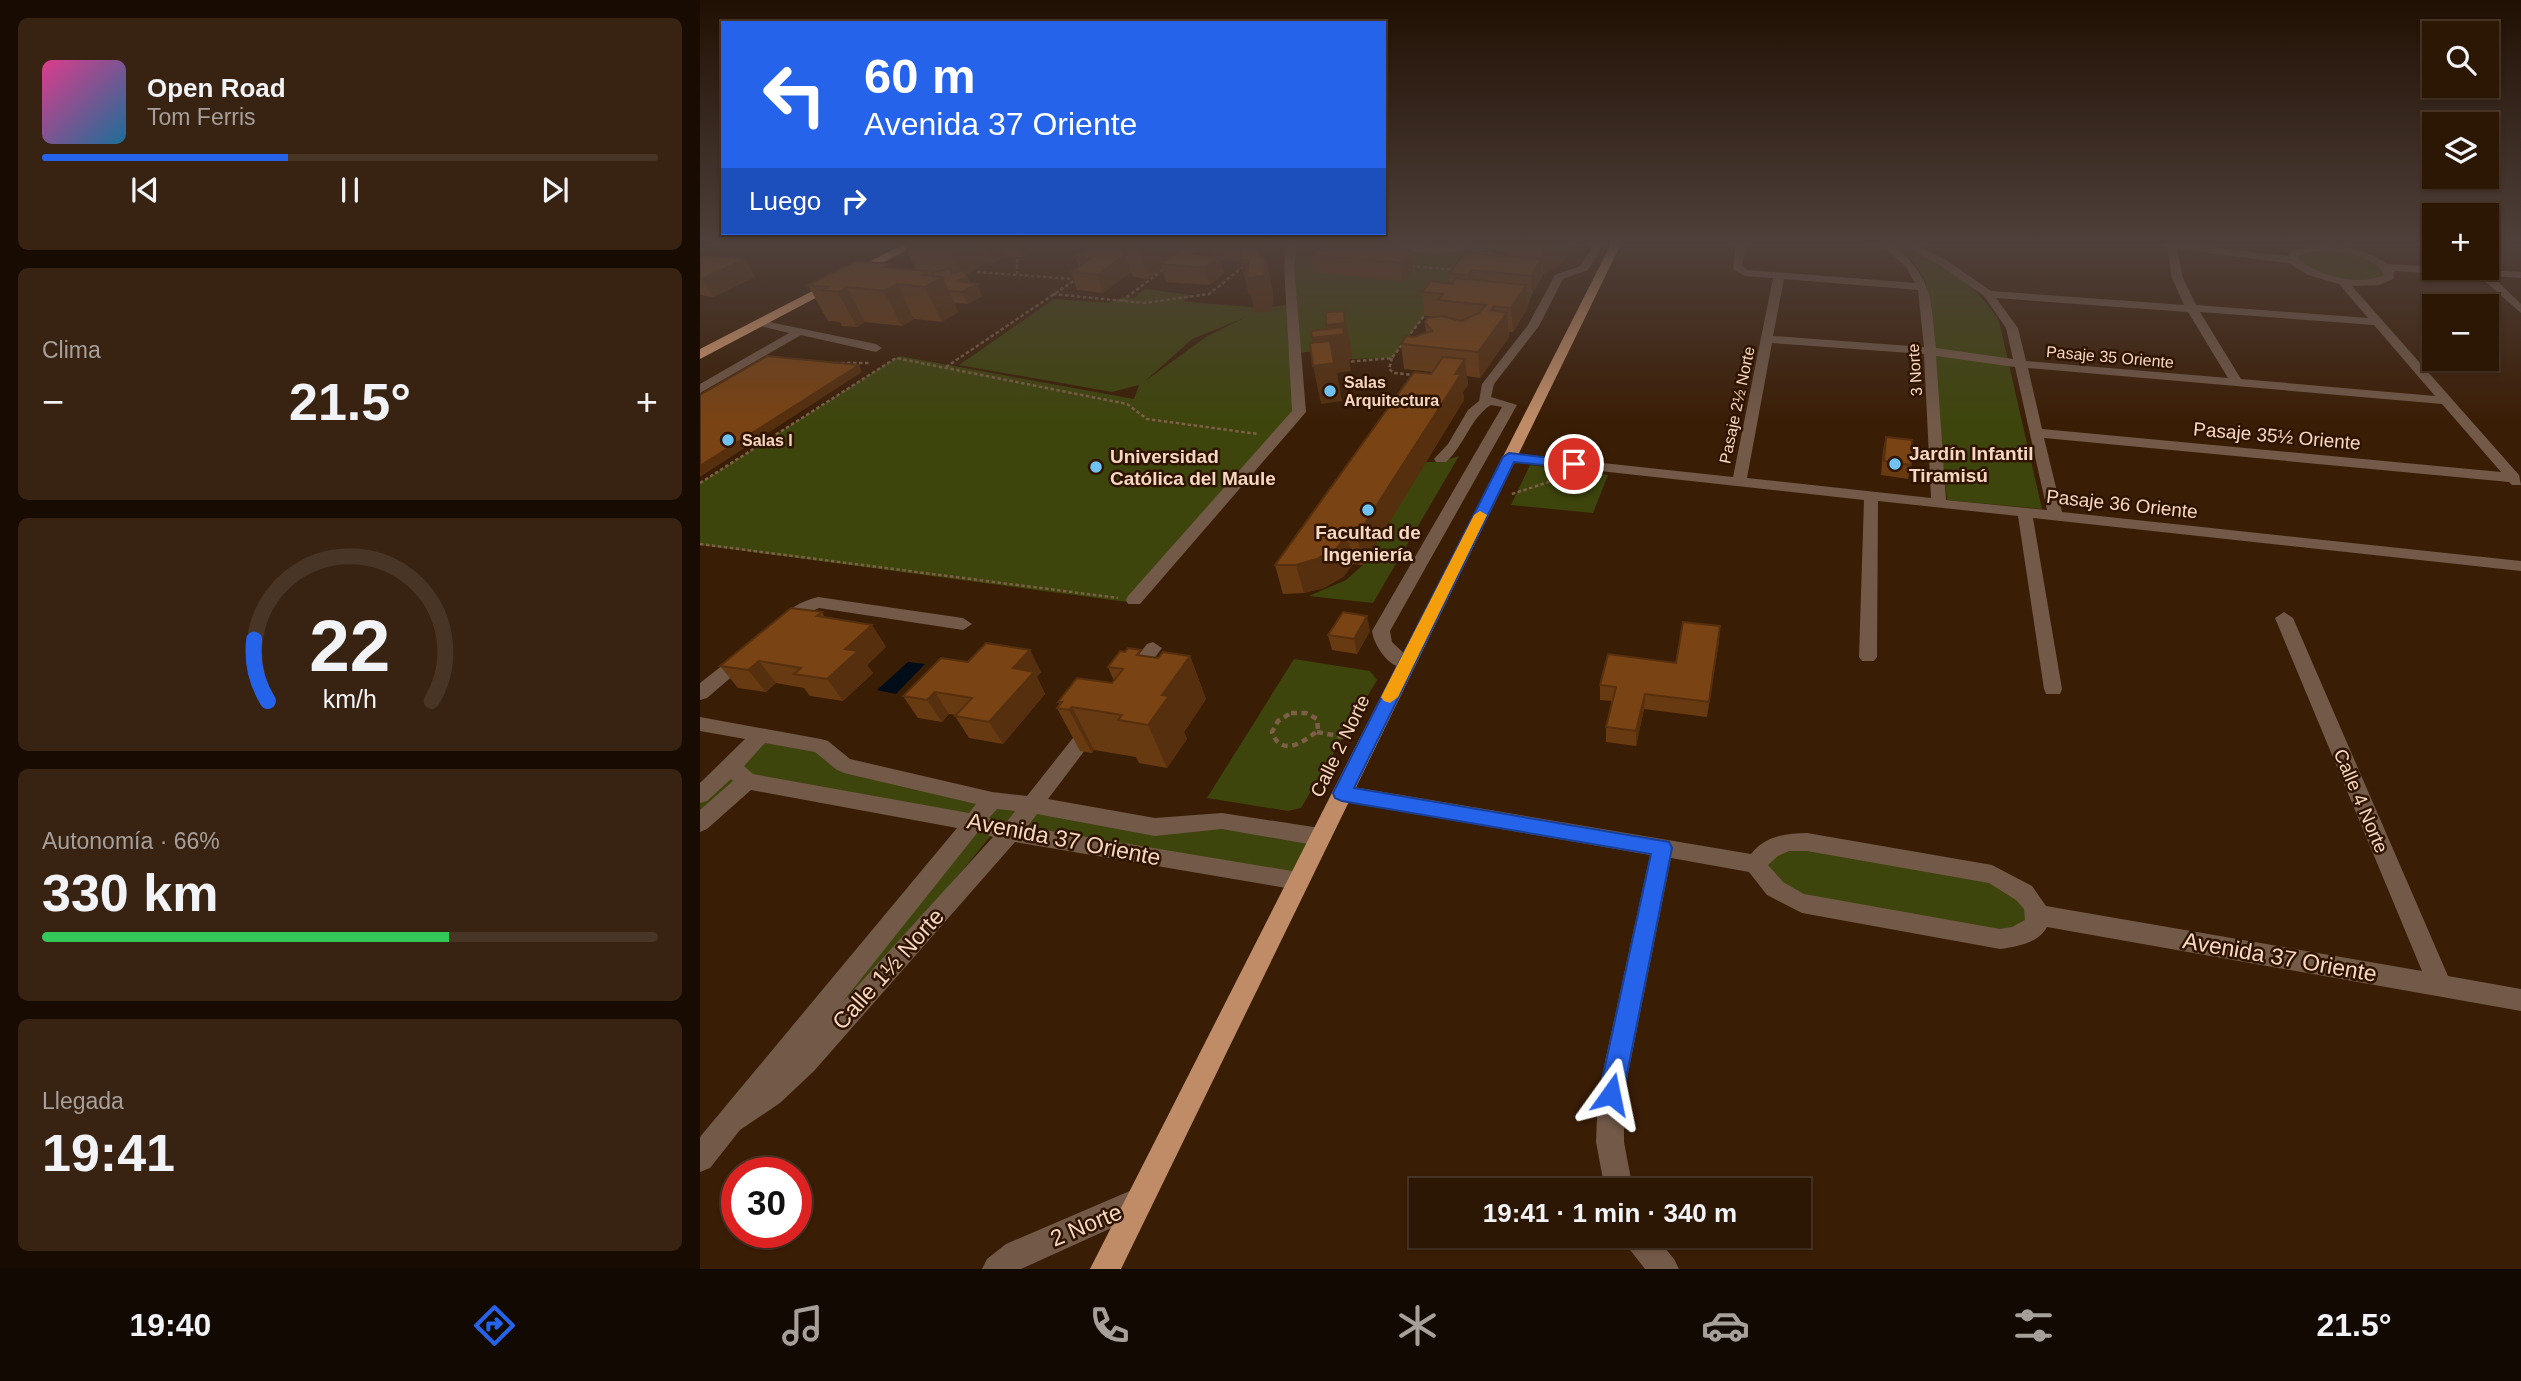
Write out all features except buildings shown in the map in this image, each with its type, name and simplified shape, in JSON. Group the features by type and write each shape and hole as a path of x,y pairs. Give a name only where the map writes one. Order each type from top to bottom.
{"highway":[{"path":"700,345 780,303"},
{"path":"700,355 798,303"}],"main road":[{"name":"Calle 2 Norte","path":"1105,1269 1586,303"}],"street":[{"path":"1134,600 1299,412 1294,367 1293,303"},
{"path":"1533,407 1488,401 1484,398 1488,384 1533,326 1545,303"},
{"name":"Pasaje 2½ Norte","path":"1739,483 1775,303"},
{"name":"3 Norte","path":"1925,303 1939,505"},
{"path":"1994,303 2012,328 2056,518"},
{"path":"2123,303 2380,322"},
{"path":"2191,303 2238,384"},
{"path":"2363,303 2517,483"},
{"path":"760,323 876,348"},
{"path":"700,390 799,331"},
{"name":"Pasaje 35 Oriente","path":"1769,339 1930,351 2021,364 2448,401"},
{"path":"1441,459 1455,445 1474,409 1488,401"},
{"path":"1406,664 1385,647 1381,638 1383,624 1510,405"},
{"name":"Pasaje 35½ Oriente","path":"2037,433 2517,483"},
{"name":"Pasaje 36 Oriente","path":"1509,457 2025,515 2521,566"},
{"path":"1868,657 1871,498"},
{"path":"2025,515 2053,689"},
{"path":"774,632 805,607 818,602 963,624"},
{"name":"Calle 4 Norte","path":"2284,618 2439,984"},
{"path":"1120,691 1153,648"},
{"path":"700,693 753,650"},
{"name":"Calle 1½ Norte","path":"730,1121 771,1094 805,1062 1034,805 1104,713"},
{"name":"Avenida 37 Oriente","path":"700,724 821,746 838,763 992,800 1155,827 1222,821 1320,837"},
{"path":"700,823 740,773 761,735"},
{"path":"831,795 854,768"},
{"path":"700,795 740,773"},
{"name":"Avenida 37 Oriente","path":"740,773 831,795 973,822 1010,833 1298,881"},
{"path":"1342,793 1756,864"},
{"name":"Calle 1½ Norte","path":"700,1157 992,800"},
{"path":"1789,842 1807,842 1992,874 2020,889 2032,901 2038,915 2036,925 2027,932 2000,939 1802,903 1783,896 1770,885 1760,875 1756,864 1762,855 1774,846 1789,842"},
{"path":"1616,1178 1609,1142 1611,1094 1662,848"},
{"name":"Avenida 37 Oriente","path":"2038,915 2521,1000"},
{"name":"2 Norte","path":"997,1269 1016,1254 1139,1201"},
{"path":"1647,1248 1664,1269"}],"path":[{"path":"946,367 1039,303"},
{"path":"1421,376 1394,373 1389,369 1392,358 1434,304"},
{"path":"815,361 849,364 896,358 1127,404 1147,419 1277,437"},
{"path":"700,484 896,358"},
{"path":"1336,363 1392,358"},
{"path":"813,369 825,362"},
{"path":"837,371 849,364"},
{"path":"1487,503 1596,467"},
{"path":"700,544 1134,600"},
{"path":"1299,712 1317,719 1317,732 1303,744 1288,746 1276,742 1272,732 1278,721 1299,712"},
{"path":"1317,732 1368,741"}],"green space":[{"path":"1048,303 1204,303 1265,308 1288,303 1529,303 1527,309 1433,305 1392,358 1352,359 1350,347 1297,353 1302,411 1135,603 700,545 700,483 899,356 1134,399 1139,385 1112,392 959,365","holes":["1246,317 1206,337 1144,382 1192,339"]},
{"path":"1928,303 1986,303 1999,321 2042,509 1947,500"},
{"path":"1459,456 1373,603 1309,596 1346,580 1363,565 1426,462 1441,462"},
{"path":"1530,465 1608,475 1593,513 1511,505"},
{"path":"1294,659 1370,671 1377,680 1301,808 1288,811 1207,798"},
{"path":"761,735 821,746 838,763 1155,827 1201,821 1320,837 1298,881 998,827 805,1062 771,1094 973,823 747,781 700,823 700,795"},
{"path":"1774,846 1992,874 2038,915 2016,937 1784,896 1762,855"}],"shaded area":[{"path":"908,662 925,664 896,694 877,690"}],"slow traffic":[{"path":"1390,697 1480,515"}],"place":[{"name":"Salas Arquitectura","path":"1330,391"},
{"name":"Salas I","path":"728,440"},
{"name":"Jardín Infantil Tiramisú","path":"1895,464"},
{"name":"Universidad Católica del Maule","path":"1096,467"},
{"name":"Facultad de Ingeniería","path":"1368,510"}],"route":[{"path":"1574,464 1509,457 1342,793 1662,848 1611,1094"}]}
